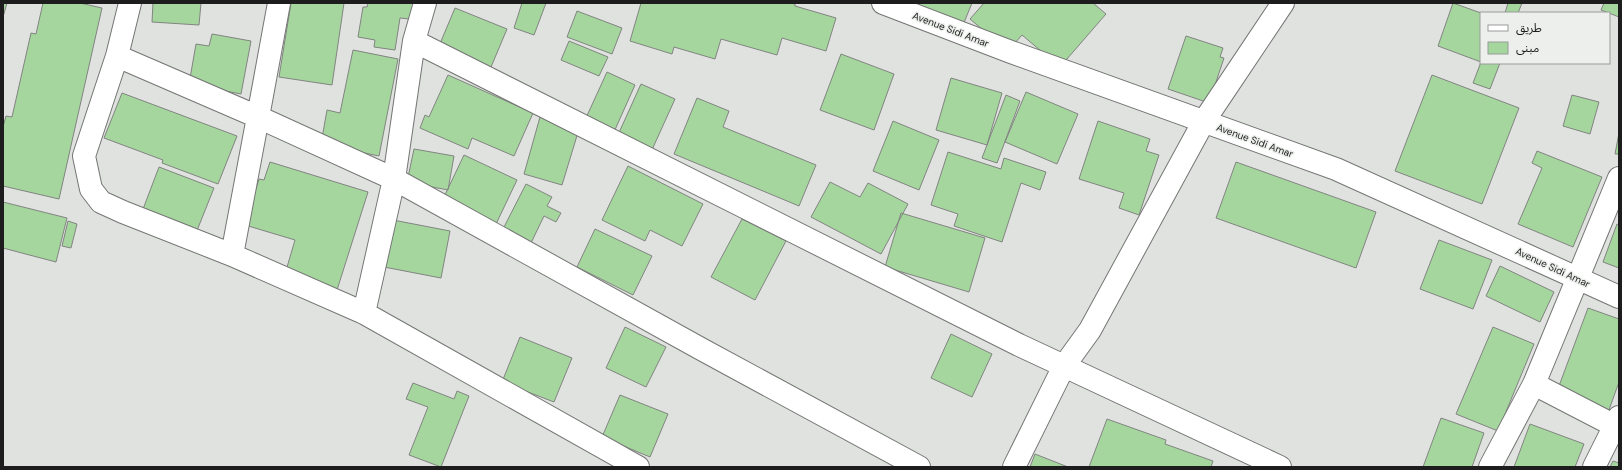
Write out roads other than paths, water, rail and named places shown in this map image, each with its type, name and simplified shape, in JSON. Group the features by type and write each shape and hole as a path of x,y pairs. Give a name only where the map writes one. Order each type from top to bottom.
{"street":[{"path":"130,3 117,56 84,156 91,189 102,202 123,212 232,255 364,313 638,467"},
{"path":"232,255 279,3"},
{"path":"364,313 394,179 414,41 425,3"},
{"name":"Avenue Sidi Amar","path":"883,3 1011,52 1336,169 1619,297"},
{"path":"1014,467 1064,366 1090,330 1204,121 1284,3"},
{"path":"414,41 1012,341 1280,467"},
{"path":"117,56 258,117 394,179 703,350 919,467"},
{"path":"1490,467 1534,384 1619,178"},
{"path":"1534,384 1618,424 1594,467"}]}
